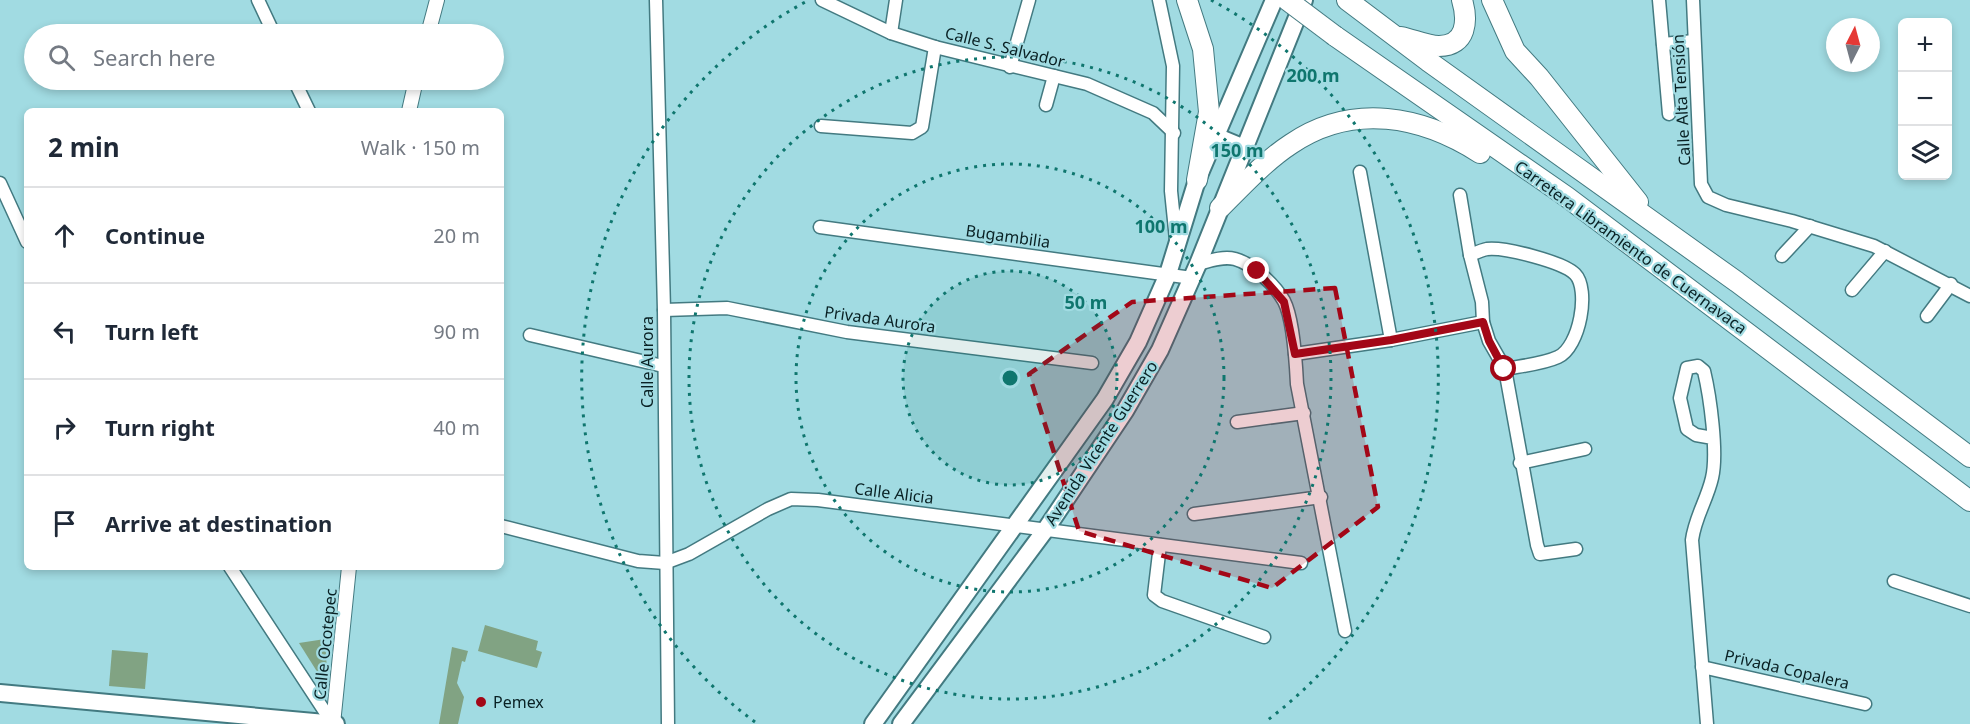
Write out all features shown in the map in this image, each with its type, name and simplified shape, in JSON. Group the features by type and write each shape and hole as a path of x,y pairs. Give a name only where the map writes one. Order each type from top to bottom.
{"highway":[{"path":"1187,0 1203,49 1209,112 1197,180"},
{"name":"Carretera Libramiento de Cuernavaca","path":"1287,0 1704,298 1970,501"},
{"path":"1392,34 1439,46 1455,42 1465,30 1467,16 1462,0"},
{"path":"1492,0 1515,51 1539,77 1652,221"},
{"name":"Carretera Libramiento de Cuernavaca","path":"1349,2 1652,221 1970,457"},
{"path":"1220,208 1292,143 1316,131 1360,118 1406,120 1436,129 1511,174 1533,175"}],"main road":[{"name":"Avenida Vicente Guerrero","path":"873,724 1017,525 1122,372 1168,274 1176,241 1197,180 1274,0"},
{"name":"Avenida Vicente Guerrero","path":"901,724 1046,529 1125,411 1160,350 1195,271 1304,0"},
{"path":"1215,135 1244,148"},
{"path":"0,693 284,722 334,724"}],"street":[{"path":"258,0 269,24"},
{"path":"431,24 437,0"},
{"name":"Calle Aurora","path":"656,0 664,310 668,724"},
{"name":"Calle S. Salvador","path":"822,0 891,33 935,47 1087,84 1153,113 1174,133"},
{"path":"891,33 896,0"},
{"path":"1010,67 1029,0"},
{"path":"1159,0 1173,66 1174,133 1171,190 1176,241"},
{"name":"Calle Alta Tensión","path":"1659,0 1669,114"},
{"name":"Calle Alta Tensión","path":"1693,0 1701,184 1708,197 1726,205 1810,226"},
{"path":"1663,44 1695,41"},
{"path":"821,126 912,133 918,131 922,127 935,47"},
{"path":"1046,105 1054,76"},
{"path":"299,90 308,108"},
{"path":"410,108 414,90"},
{"path":"1360,172 1391,340"},
{"path":"0,183 24,235"},
{"path":"1460,195 1470,255 1478,279 1483,322 1489,341 1504,369 1520,463 1540,554 1576,549"},
{"path":"1782,256 1810,226 1885,251 1970,296"},
{"name":"Bugambilia","path":"820,227 1168,274 1195,271 1218,259 1234,259 1257,271 1284,302 1295,354 1297,384 1346,632"},
{"path":"1470,255 1487,249 1505,250 1550,262 1573,272 1578,278 1581,305 1579,330 1571,346 1559,357 1504,369"},
{"path":"1852,290 1885,251"},
{"path":"1927,316 1951,284"},
{"name":"Privada Aurora","path":"664,310 727,308 847,332 1092,363"},
{"path":"1295,354 1391,340 1483,322"},
{"path":"530,334 663,366"},
{"path":"1707,724 1692,540 1694,522 1703,508 1713,474 1713,438 1704,371 1698,366 1687,368 1680,398 1686,429 1696,435 1713,438"},
{"path":"1237,422 1304,412"},
{"path":"1520,463 1585,449"},
{"path":"1194,514 1321,497"},
{"name":"Calle Alicia","path":"665,564 689,554 768,508 791,500 818,500 1301,563"},
{"path":"504,527 638,561 665,564"},
{"path":"1160,545 1154,595 1162,601 1264,637"},
{"path":"232,570 334,724"},
{"name":"Calle Ocotepec","path":"334,724 349,570"},
{"path":"1894,581 1970,606"},
{"name":"Privada Copalera","path":"1702,667 1865,704"}],"highlighted area":[{"path":"1335,288 1378,507 1272,588 1079,531 1029,374 1132,302"}],"building":[{"path":"485,625 538,641 536,650 542,652 537,668 478,651"},
{"path":"325,639 328,687 328,689 299,643"},
{"path":"452,647 468,651 465,662 462,661 457,683 464,697 458,724 439,724"},
{"path":"112,650 148,653 145,689 109,686"}],"place":[{"name":"Pemex","path":"481,702"}],"route":[{"path":"1257,271 1284,302 1295,354 1391,340 1483,322 1489,341 1504,369"}]}
